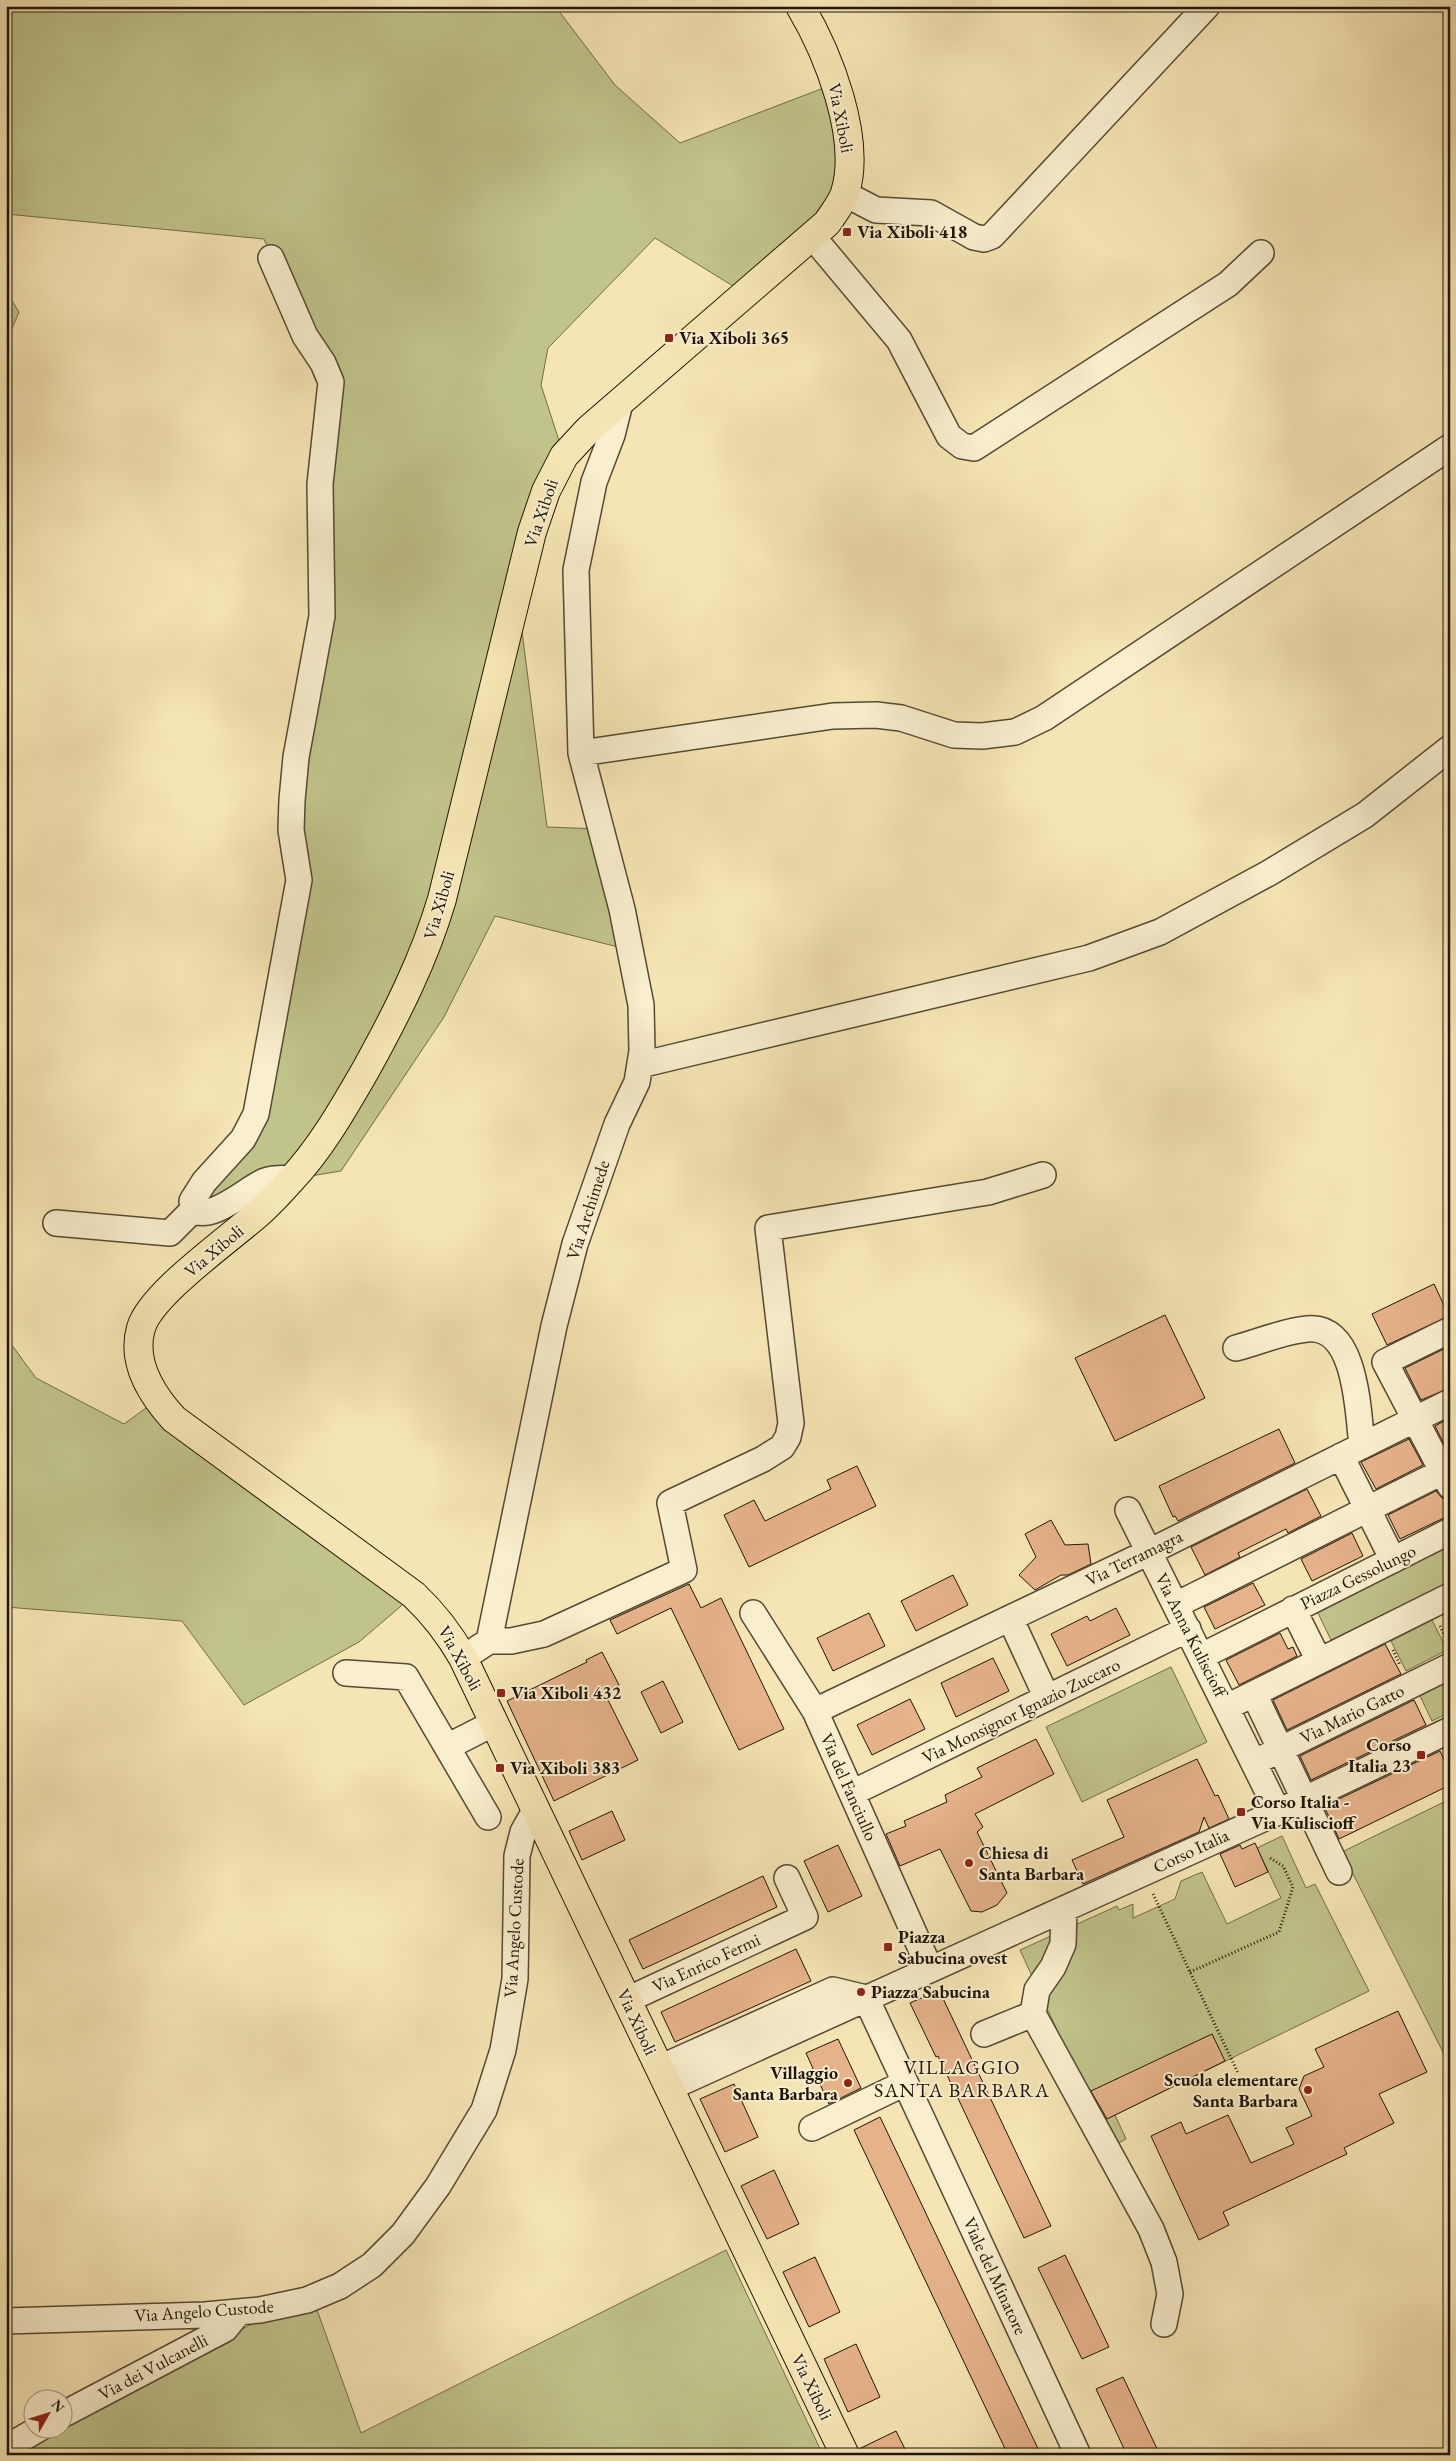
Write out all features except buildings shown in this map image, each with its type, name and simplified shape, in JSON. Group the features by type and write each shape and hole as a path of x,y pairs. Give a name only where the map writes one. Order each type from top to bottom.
{"main road":[{"name":"Via Xiboli","path":"800,6 830,70 843,115 850,154 845,194 827,222 812,236 589,430 564,456 546,491 532,532 430,937 409,989 344,1108 319,1145 292,1179 262,1210 156,1301 141,1328 140,1364 157,1400 174,1419 414,1595 432,1612 449,1633 536,1809 845,2455"}],"street":[{"path":"845,194 876,210 931,213 974,237 984,239 992,236 1207,6"},
{"path":"812,236 899,340 949,436 962,446 974,448 1228,284 1262,253"},
{"path":"272,258 305,336 323,363 331,382 320,484 322,616 296,757 292,800 291,830 298,880 256,1114 243,1139 204,1182 192,1201 193,1210 199,1214 210,1213 265,1181 280,1177 292,1179"},
{"name":"Via Archimede","path":"489,1641 564,1289 576,1244 604,1158 616,1124 637,1082 642,1051 640,1005 622,910 581,753 576,570 594,482 612,435 620,403"},
{"path":"581,753 833,716 876,715 901,718 954,735 982,736 1015,732 1044,718 1450,447"},
{"path":"640,1065 1089,958 1160,932 1269,873 1365,815 1450,748"},
{"path":"463,1658 489,1641 511,1642 544,1634 684,1570 670,1503 782,1447 791,1423 768,1228 988,1192 1042,1175"},
{"path":"56,1223 170,1233 193,1210"},
{"path":"1236,1348 1308,1328 1327,1332 1342,1347 1352,1368 1351,1451 1368,1510 1393,1560"},
{"path":"1176,1604 1368,1510 1447,1475 1415,1420 1386,1362 1450,1330"},
{"name":"Via Terramagra","path":"815,1711 1149,1552 1450,1402"},
{"name":"Via Anna Kuliscioff","path":"1128,1510 1255,1762 1278,1812"},
{"name":"Piazza Gessolungo","path":"1202,1656 1450,1531"},
{"path":"1227,1707 1450,1596"},
{"path":"1293,1609 1319,1661"},
{"name":"Via del Fanciullo","path":"753,1613 815,1711 854,1792 890,1883 930,1969"},
{"path":"1010,1618 1047,1698"},
{"name":"Via Monsignor Ignazio Zuccaro","path":"854,1792 1188,1628"},
{"name":"Via Mario Gatto","path":"1255,1762 1450,1666"},
{"path":"346,1673 406,1677 488,1817"},
{"path":"1254,1694 1339,1872"},
{"path":"447,1747 494,1723"},
{"name":"Corso Italia","path":"664,2078 823,2007 866,1998 1278,1812 1450,1730"},
{"name":"Via Angelo Custode","path":"6,2321 260,2310 307,2300 340,2286 372,2265 403,2234 438,2186 484,2110 503,2050 515,1979 517,1856 523,1832 536,1809"},
{"name":"Via Enrico Fermi","path":"627,2000 806,1917 788,1878"},
{"path":"1064,1909 1063,1944 1053,1967 1037,1990 1033,2014 1151,2229 1164,2262 1170,2294 1164,2324"},
{"path":"812,2128 909,2090 866,1998"},
{"path":"984,2034 1033,2014"},
{"name":"Viale del Minatore","path":"909,2090 1078,2455"},
{"name":"Via dei Vulcanelli","path":"72,2410 225,2329 239,2312"},
{"path":"6,2448 23,2438"}],"path":[{"path":"1190,1972 1279,1932 1293,1887 1283,1866 1270,1858"},
{"path":"1144,1873 1238,2073"}],"green space":[{"path":"6,6 555,6 615,85 680,143 834,84 845,194 746,294 655,238 548,348 541,385 564,456 517,592 547,827 600,829 630,950 495,916 444,1017 341,1171 292,1179 199,1214 243,1139 299,880 296,757 331,395 264,239 6,214"},
{"path":"6,291 19,312 6,343"},
{"path":"6,1337 36,1378 124,1424 157,1400 414,1595 359,1642 244,1705 182,1621 6,1607"},
{"path":"1450,1544 1450,1582 1331,1640 1316,1609"},
{"path":"1432,1620 1447,1650 1406,1671 1391,1641"},
{"path":"1171,1667 1207,1742 1082,1802 1046,1727"},
{"path":"1447,1680 1450,1685 1450,1712 1432,1721 1419,1694"},
{"path":"1450,1799 1450,2066 1342,1852"},
{"path":"1282,1836 1306,1888 1315,1884 1369,1991 1115,2115 1126,2139 1111,2147 1020,1950 1117,1906 1119,1910 1133,1904 1133,1918 1175,1899 1181,1881 1202,1872 1227,1924 1281,1898 1257,1848"},
{"path":"726,2250 823,2455 14,2455 45,2438 72,2438 72,2423 257,2321 316,2307 361,2433"}],"place":[{"name":"Via Xiboli 418","path":"847,232"},
{"name":"Via Xiboli 365","path":"669,338"},
{"name":"Via Xiboli 432","path":"501,1693"},
{"name":"Corso Italia 23","path":"1421,1755"},
{"name":"Via Xiboli 383","path":"500,1768"},
{"name":"Corso Italia - Via Kuliscioff","path":"1241,1812"},
{"name":"Chiesa di Santa Barbara","path":"969,1863"},
{"name":"Piazza Sabucina ovest","path":"888,1947"},
{"name":"Piazza Sabucina","path":"861,1992"},
{"name":"Villaggio Santa Barbara","path":"848,2083"},
{"name":"Scuola elementare Santa Barbara","path":"1308,2090"}],"district":[{"name":"VILLAGGIO SANTA BARBARA","path":"962,2078"}]}
